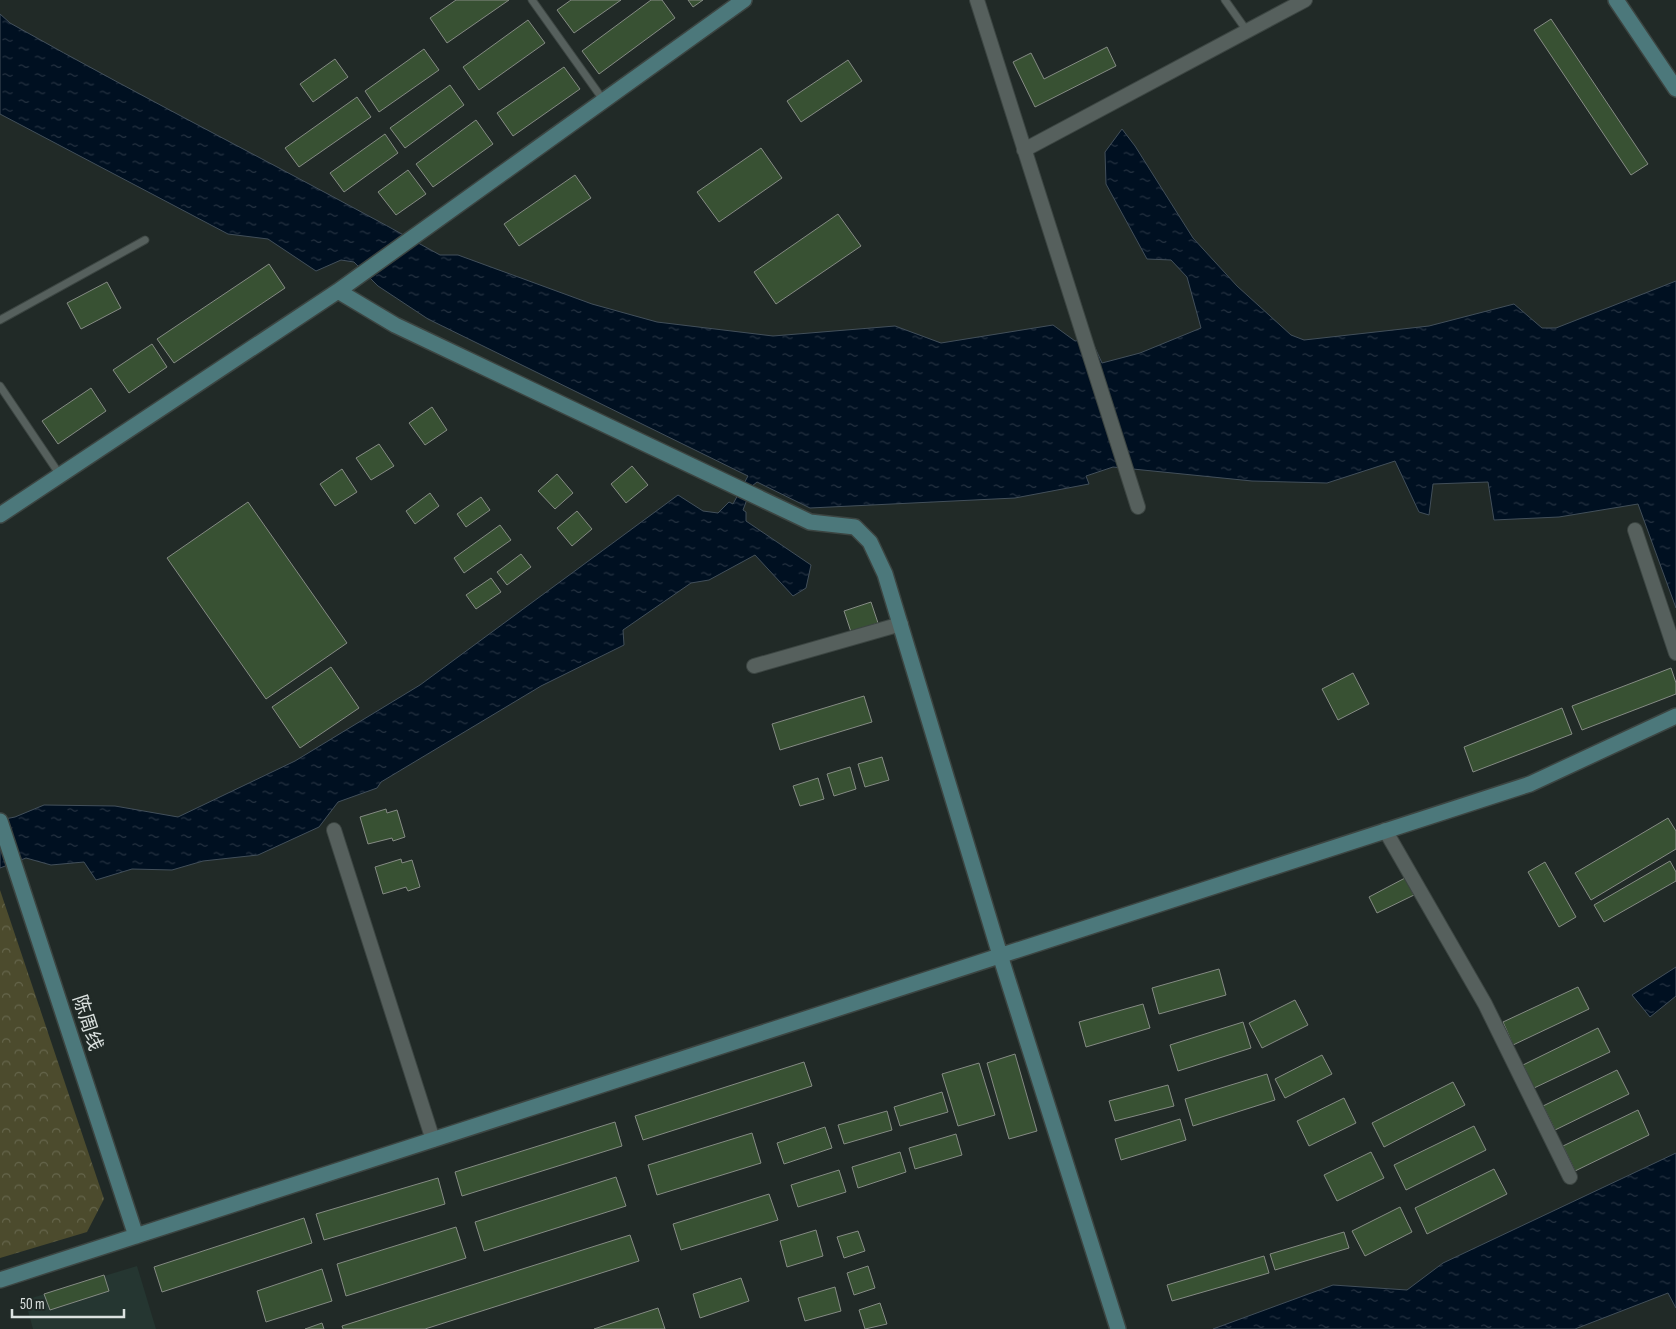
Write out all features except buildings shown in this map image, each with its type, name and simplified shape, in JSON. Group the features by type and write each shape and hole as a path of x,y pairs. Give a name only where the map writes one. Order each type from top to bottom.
{"street":[{"path":"0,515 338,291 744,0"},
{"path":"976,0 1138,507"},
{"path":"1024,150 1305,0"},
{"path":"1616,0 1676,89"},
{"path":"338,291 396,324 810,522 855,527 870,542 885,574 1000,955 1118,1329"},
{"path":"1635,530 1676,653"},
{"path":"754,666 900,624"},
{"path":"0,1280 1530,784 1676,716"},
{"name":"陈周线","path":"0,821 136,1236"},
{"path":"334,830 433,1140"},
{"path":"1385,830 1485,1004 1570,1177"}],"lane":[{"path":"532,0 604,101"},
{"path":"1225,0 1247,31"},
{"path":"0,320 145,240"},
{"path":"0,386 60,475"}],"shaded area":[{"path":"137,1266 156,1329 33,1329 25,1300"}],"green space":[{"path":"0,890 104,1199 87,1232 0,1258"}],"water":[{"path":"0,14 10,23 63,53 440,255 458,255 592,304 657,322 773,336 895,326 941,343 1053,325 1075,341 1091,339 1102,363 1140,353 1201,328 1187,277 1171,260 1147,259 1106,184 1105,152 1122,129 1135,146 1193,238 1237,286 1291,335 1304,340 1429,326 1514,304 1542,328 1556,328 1676,281 1676,608 1638,504 1559,517 1494,520 1488,482 1433,484 1429,515 1419,512 1395,461 1327,483 1252,481 1113,467 1086,476 1089,484 1015,498 810,508 757,482 752,486 743,510 746,512 746,521 811,565 806,588 793,596 755,555 709,580 691,583 623,630 624,645 541,686 381,782 377,788 338,802 319,827 258,855 203,861 172,870 132,869 96,880 84,862 51,865 26,858 0,868 0,820 15,817 44,805 115,806 178,817 295,761 420,685 678,495 703,511 718,513 729,502 733,504 748,476 428,319 378,286 354,262 341,260 316,271 268,239 228,234 0,114"},
{"path":"1676,967 1676,996 1650,1017 1632,995"},
{"path":"1676,1153 1676,1308 1668,1293 1575,1329 1213,1329 1333,1285 1407,1290 1443,1263"}]}
